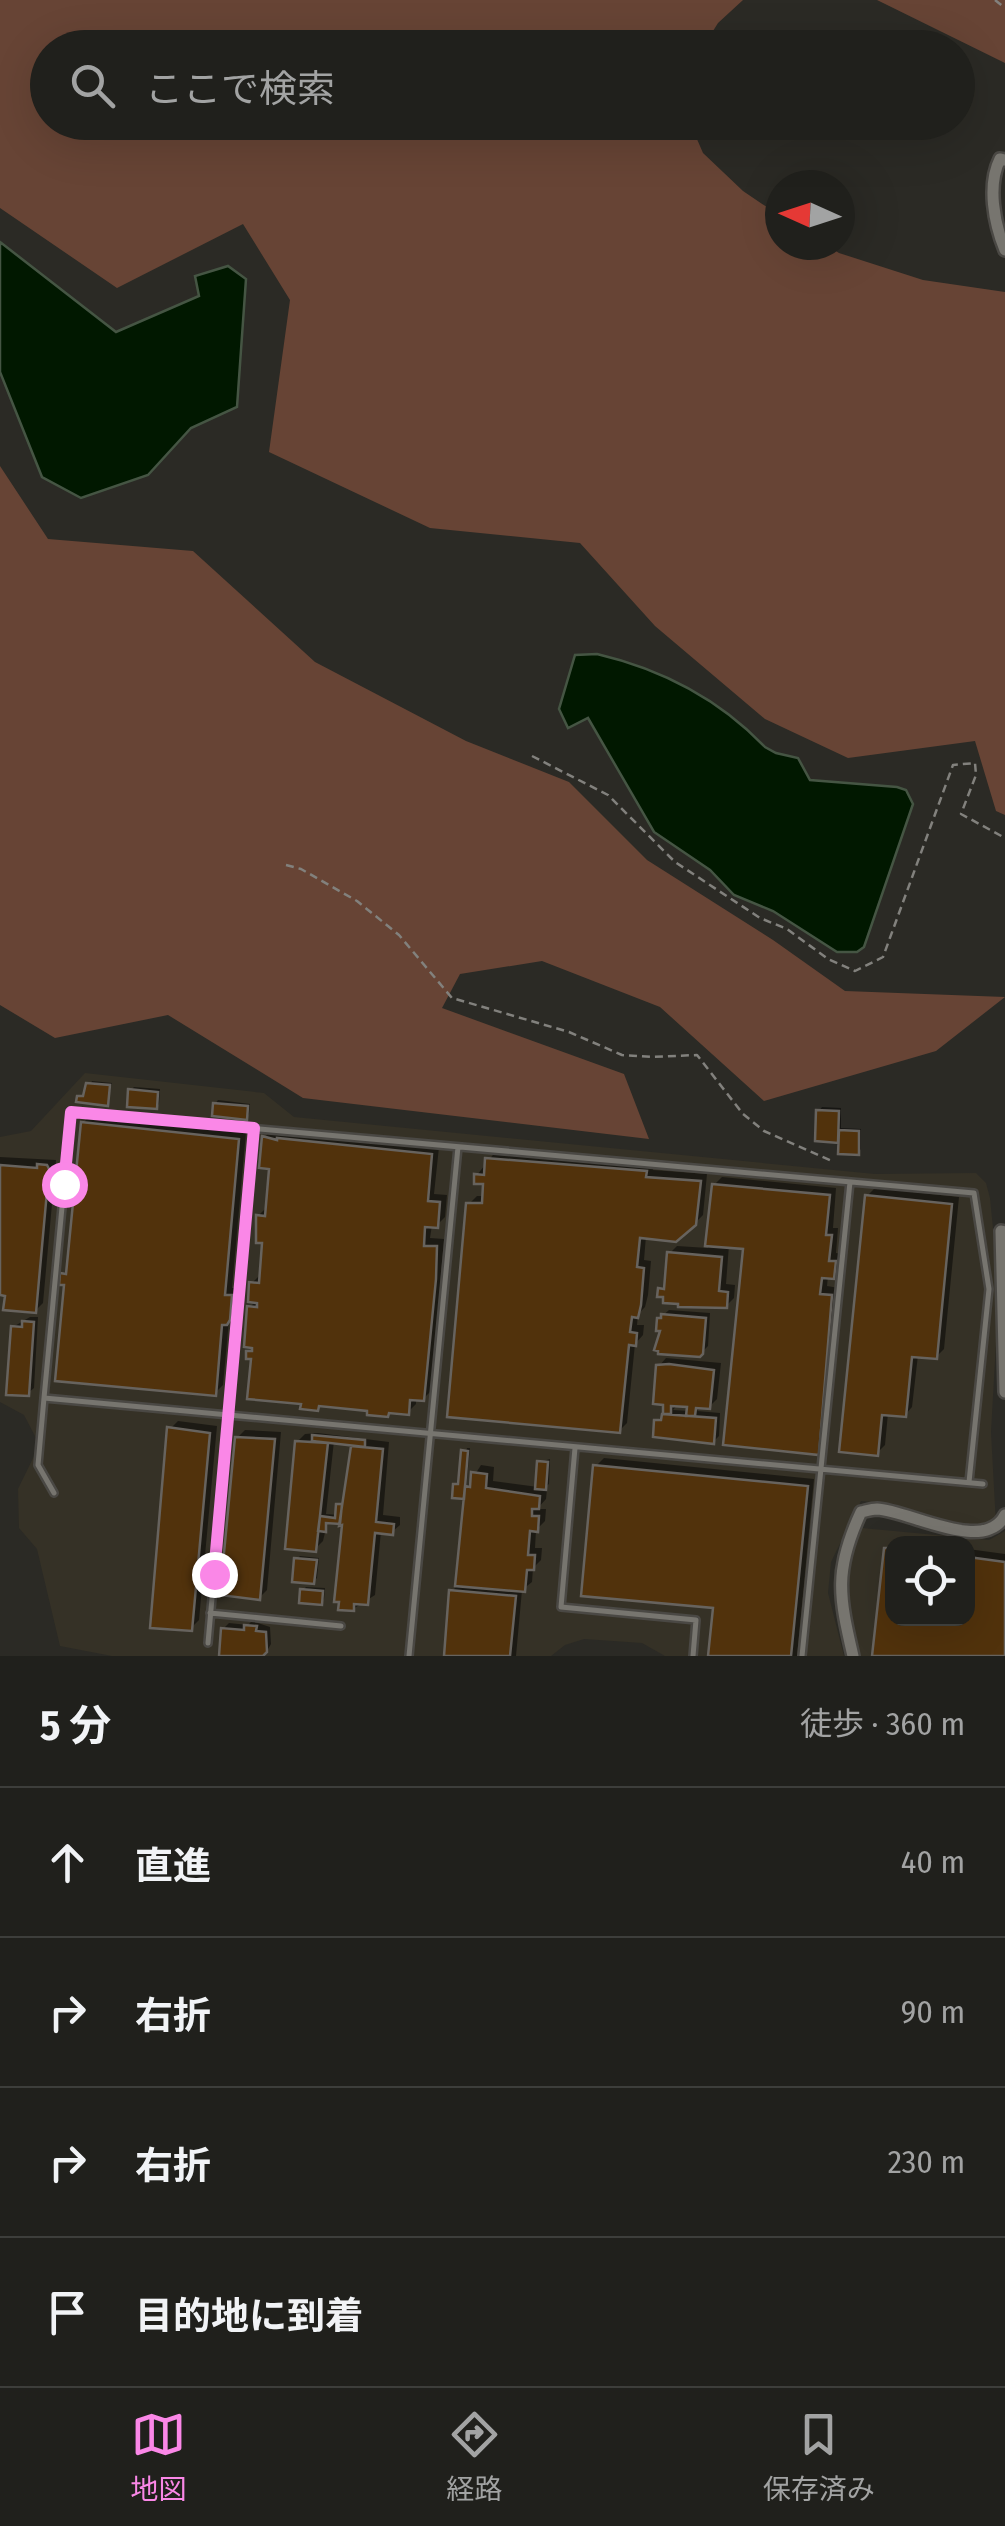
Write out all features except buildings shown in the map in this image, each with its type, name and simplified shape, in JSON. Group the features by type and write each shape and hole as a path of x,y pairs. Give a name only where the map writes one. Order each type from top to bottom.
{"street":[{"path":"1005,160 1000,159 992,176 1000,204 1005,250"},
{"path":"1003,1232 1005,1392"},
{"path":"853,1656 842,1610 840,1576 847,1541 861,1512 879,1509 948,1529 976,1530 1000,1524 1005,1515"}],"lane":[{"path":"54,1494 38,1465 71,1112 974,1193 989,1289 969,1482"},
{"path":"208,1643 254,1128"},
{"path":"409,1656 458,1147"},
{"path":"802,1656 850,1182"},
{"path":"44,1398 983,1484"},
{"path":"576,1448 561,1607 696,1620 692,1656"},
{"path":"210,1613 340,1626"}],"path":[{"path":"995,0 1005,8"},
{"path":"532,756 608,795 675,862 760,918 787,929 828,959 855,972 883,957 953,766 975,762 976,775 961,814 1005,838"},
{"path":"286,865 357,901 398,935 452,998 569,1032 622,1054 652,1058 696,1055 743,1114 764,1131 834,1162"}],"shaded area":[{"path":"0,0 743,0 714,30 30,30 30,140 697,140 703,153 765,206 765,260 855,258 923,280 1005,292 1005,815 996,811 975,741 848,758 765,719 655,626 580,543 430,528 269,452 290,300 243,224 117,288 0,208"},
{"path":"877,0 1005,0 1005,63 975,48 975,30 938,30"},
{"path":"0,242 116,332 199,296 195,276 228,266 246,279 237,407 191,428 148,475 81,498 42,477 0,372"},
{"path":"0,466 48,539 193,551 315,662 466,741 569,782 647,860 845,991 1005,997 936,1051 764,1101 660,1007 542,961 460,974 442,1008 624,1074 649,1139 303,1098 168,1015 55,1038 0,1005"},
{"path":"597,654 666,677 709,700 765,747 798,758 810,780 906,790 913,804 864,947 857,952 837,952 773,911 734,895 710,870 654,832 588,718 568,728 559,709 575,655"},
{"path":"85,1073 264,1093 294,1117 875,1174 976,1173 986,1183 990,1198 999,1289 991,1432 996,1525 953,1524 894,1504 861,1501 831,1562 828,1593 844,1656 665,1656 642,1643 584,1639 565,1645 551,1656 112,1656 60,1646 37,1549 19,1528 18,1489 36,1452 36,1438 24,1415 0,1402 0,1137 31,1131"},
{"path":"862,1528 947,1536 885,1536 885,1626 975,1626 975,1539 989,1540 1005,1531 1005,1656 854,1656 844,1591 848,1556"}],"route":[{"path":"64,1184 71,1112 254,1128 214,1574"}]}
